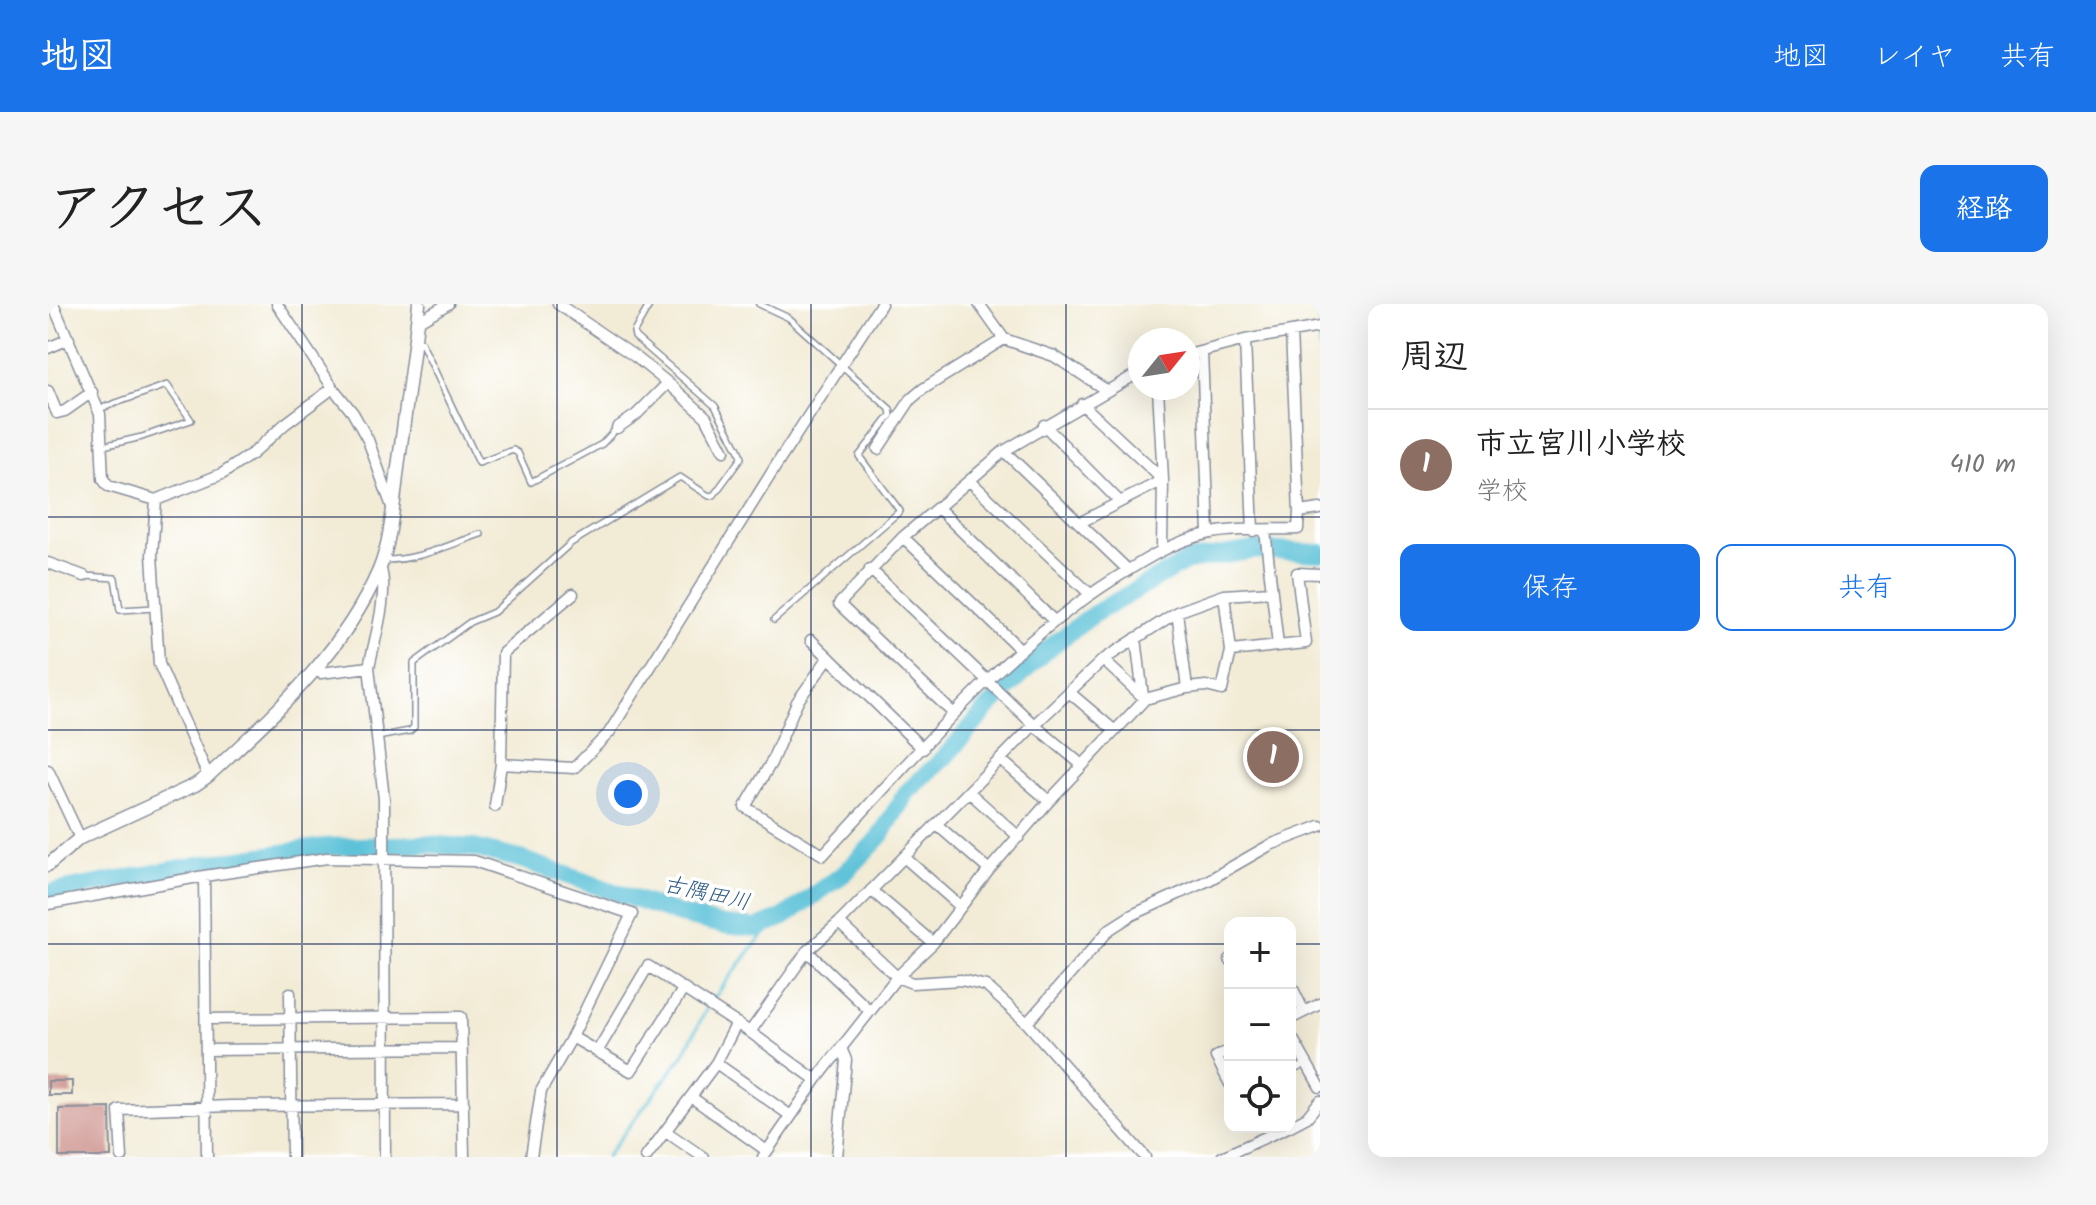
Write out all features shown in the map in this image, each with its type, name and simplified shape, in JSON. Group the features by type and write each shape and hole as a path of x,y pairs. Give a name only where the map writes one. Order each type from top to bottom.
{"street":[{"path":"53,304 98,410 103,479 108,486 156,500 222,474 333,388"},
{"path":"277,304 353,413 368,440 393,509"},
{"path":"48,865 80,838 195,785 208,776 314,670 348,628 381,564 393,509 419,304"},
{"path":"417,322 448,304"},
{"path":"558,304 668,383 706,417 724,451"},
{"path":"501,764 574,768 609,733 881,304"},
{"path":"979,304 1004,339 1054,356 1106,390"},
{"path":"1209,533 1202,352 1245,340 1320,327"},
{"path":"829,657 797,702 771,763 745,807 823,855 954,714 1053,620 1090,594 1162,549 1209,533 1298,529 1291,332"},
{"path":"48,348 69,339"},
{"path":"878,449 911,399 1004,339"},
{"path":"1245,340 1259,531 1278,646"},
{"path":"954,714 839,604 903,537 1004,451 1128,378"},
{"path":"617,428 636,415 668,383"},
{"path":"48,391 57,413 65,411 92,392"},
{"path":"1159,400 1163,480 1162,549"},
{"path":"1082,404 1163,480"},
{"path":"1044,425 1119,501"},
{"path":"1004,451 1128,570"},
{"path":"1079,523 1163,480"},
{"path":"970,481 1090,594"},
{"path":"156,500 152,555 159,664 208,776"},
{"path":"938,508 1053,620"},
{"path":"1299,512 1320,509"},
{"path":"903,537 1021,650"},
{"path":"48,563 84,576"},
{"path":"381,564 384,576 382,601 369,667 384,799 385,1157"},
{"path":"870,569 1034,725 1082,765"},
{"path":"1231,651 1306,643 1297,573 1320,574"},
{"path":"750,1032 807,951 839,923 1034,725 1103,660 1177,612 1224,595 1271,592"},
{"path":"495,806 501,764 503,653 573,594"},
{"path":"691,1097 765,1154 816,1080 897,977 933,943 989,870 1144,698 1206,686 1222,690 1231,651 1224,595"},
{"path":"1177,612 1187,688"},
{"path":"1136,638 1144,698"},
{"path":"811,640 923,749"},
{"path":"1103,660 1144,698"},
{"path":"314,670 321,673 369,667"},
{"path":"1069,692 1115,731"},
{"path":"1001,760 1049,801"},
{"path":"48,770 80,838"},
{"path":"969,792 1019,837"},
{"path":"936,824 989,870"},
{"path":"1027,1023 1110,929 1132,915 1209,880 1270,845 1320,826"},
{"path":"904,857 961,907"},
{"path":"48,904 327,858 474,861 632,914 572,1037 541,1091 531,1157"},
{"path":"204,876 207,1157"},
{"path":"871,890 933,943"},
{"path":"839,923 897,977 912,983 961,980 986,986 1027,1023 1145,1157"},
{"path":"807,951 870,1011"},
{"path":"597,1052 648,966 737,1023 816,1080"},
{"path":"572,1037 631,1071 684,988"},
{"path":"1293,989 1304,1012"},
{"path":"290,993 292,1157"},
{"path":"1296,1016 1320,1004"},
{"path":"206,1019 461,1017 464,1157"},
{"path":"646,1157 716,1063 737,1023"},
{"path":"1296,1045 1320,1087"},
{"path":"206,1050 461,1048"},
{"path":"837,1157 846,1060 841,1048"},
{"path":"1224,1053 1216,1057 1224,1072"},
{"path":"716,1063 791,1116"},
{"path":"1296,1122 1307,1117 1320,1102"},
{"path":"122,1157 119,1110 464,1104"},
{"path":"665,1131 703,1157"},
{"path":"1255,1133 1259,1140"},
{"path":"1222,1157 1274,1133"}],"lane":[{"path":"376,737 410,731 414,727 414,663 470,622 494,612 571,543 680,477 709,496 714,495 741,458 715,406 635,337 634,332 650,304"},
{"path":"759,304 789,318 890,409 891,415 859,456 900,511 774,620"},
{"path":"415,336 421,342 479,463 513,450 518,453 531,482 602,444 617,428"},
{"path":"98,410 167,385 191,420 101,447"},
{"path":"381,564 422,555 481,534"},
{"path":"84,576 115,578 120,610 155,608"},
{"path":"1296,1069 1307,1064"}],"building":[{"path":"48,1081 72,1081 72,1095 48,1095"},
{"path":"110,1108 111,1157 59,1157 59,1109"}],"waterway":[{"path":"1319,304 1319,324"},
{"path":"1320,332 1320,349"},
{"name":"古隅田川","path":"48,893 193,866 324,847 426,844 474,848 520,859 680,915 723,925 757,928 784,917 845,873 879,838 907,792 945,757 986,710 1045,651 1094,614 1187,561 1255,550 1320,553"},
{"path":"711,1002 760,938 784,917"},
{"path":"606,1157 682,1057 707,1008"}],"place":[{"name":"市立宮川小学校","path":"1273,757"}]}
